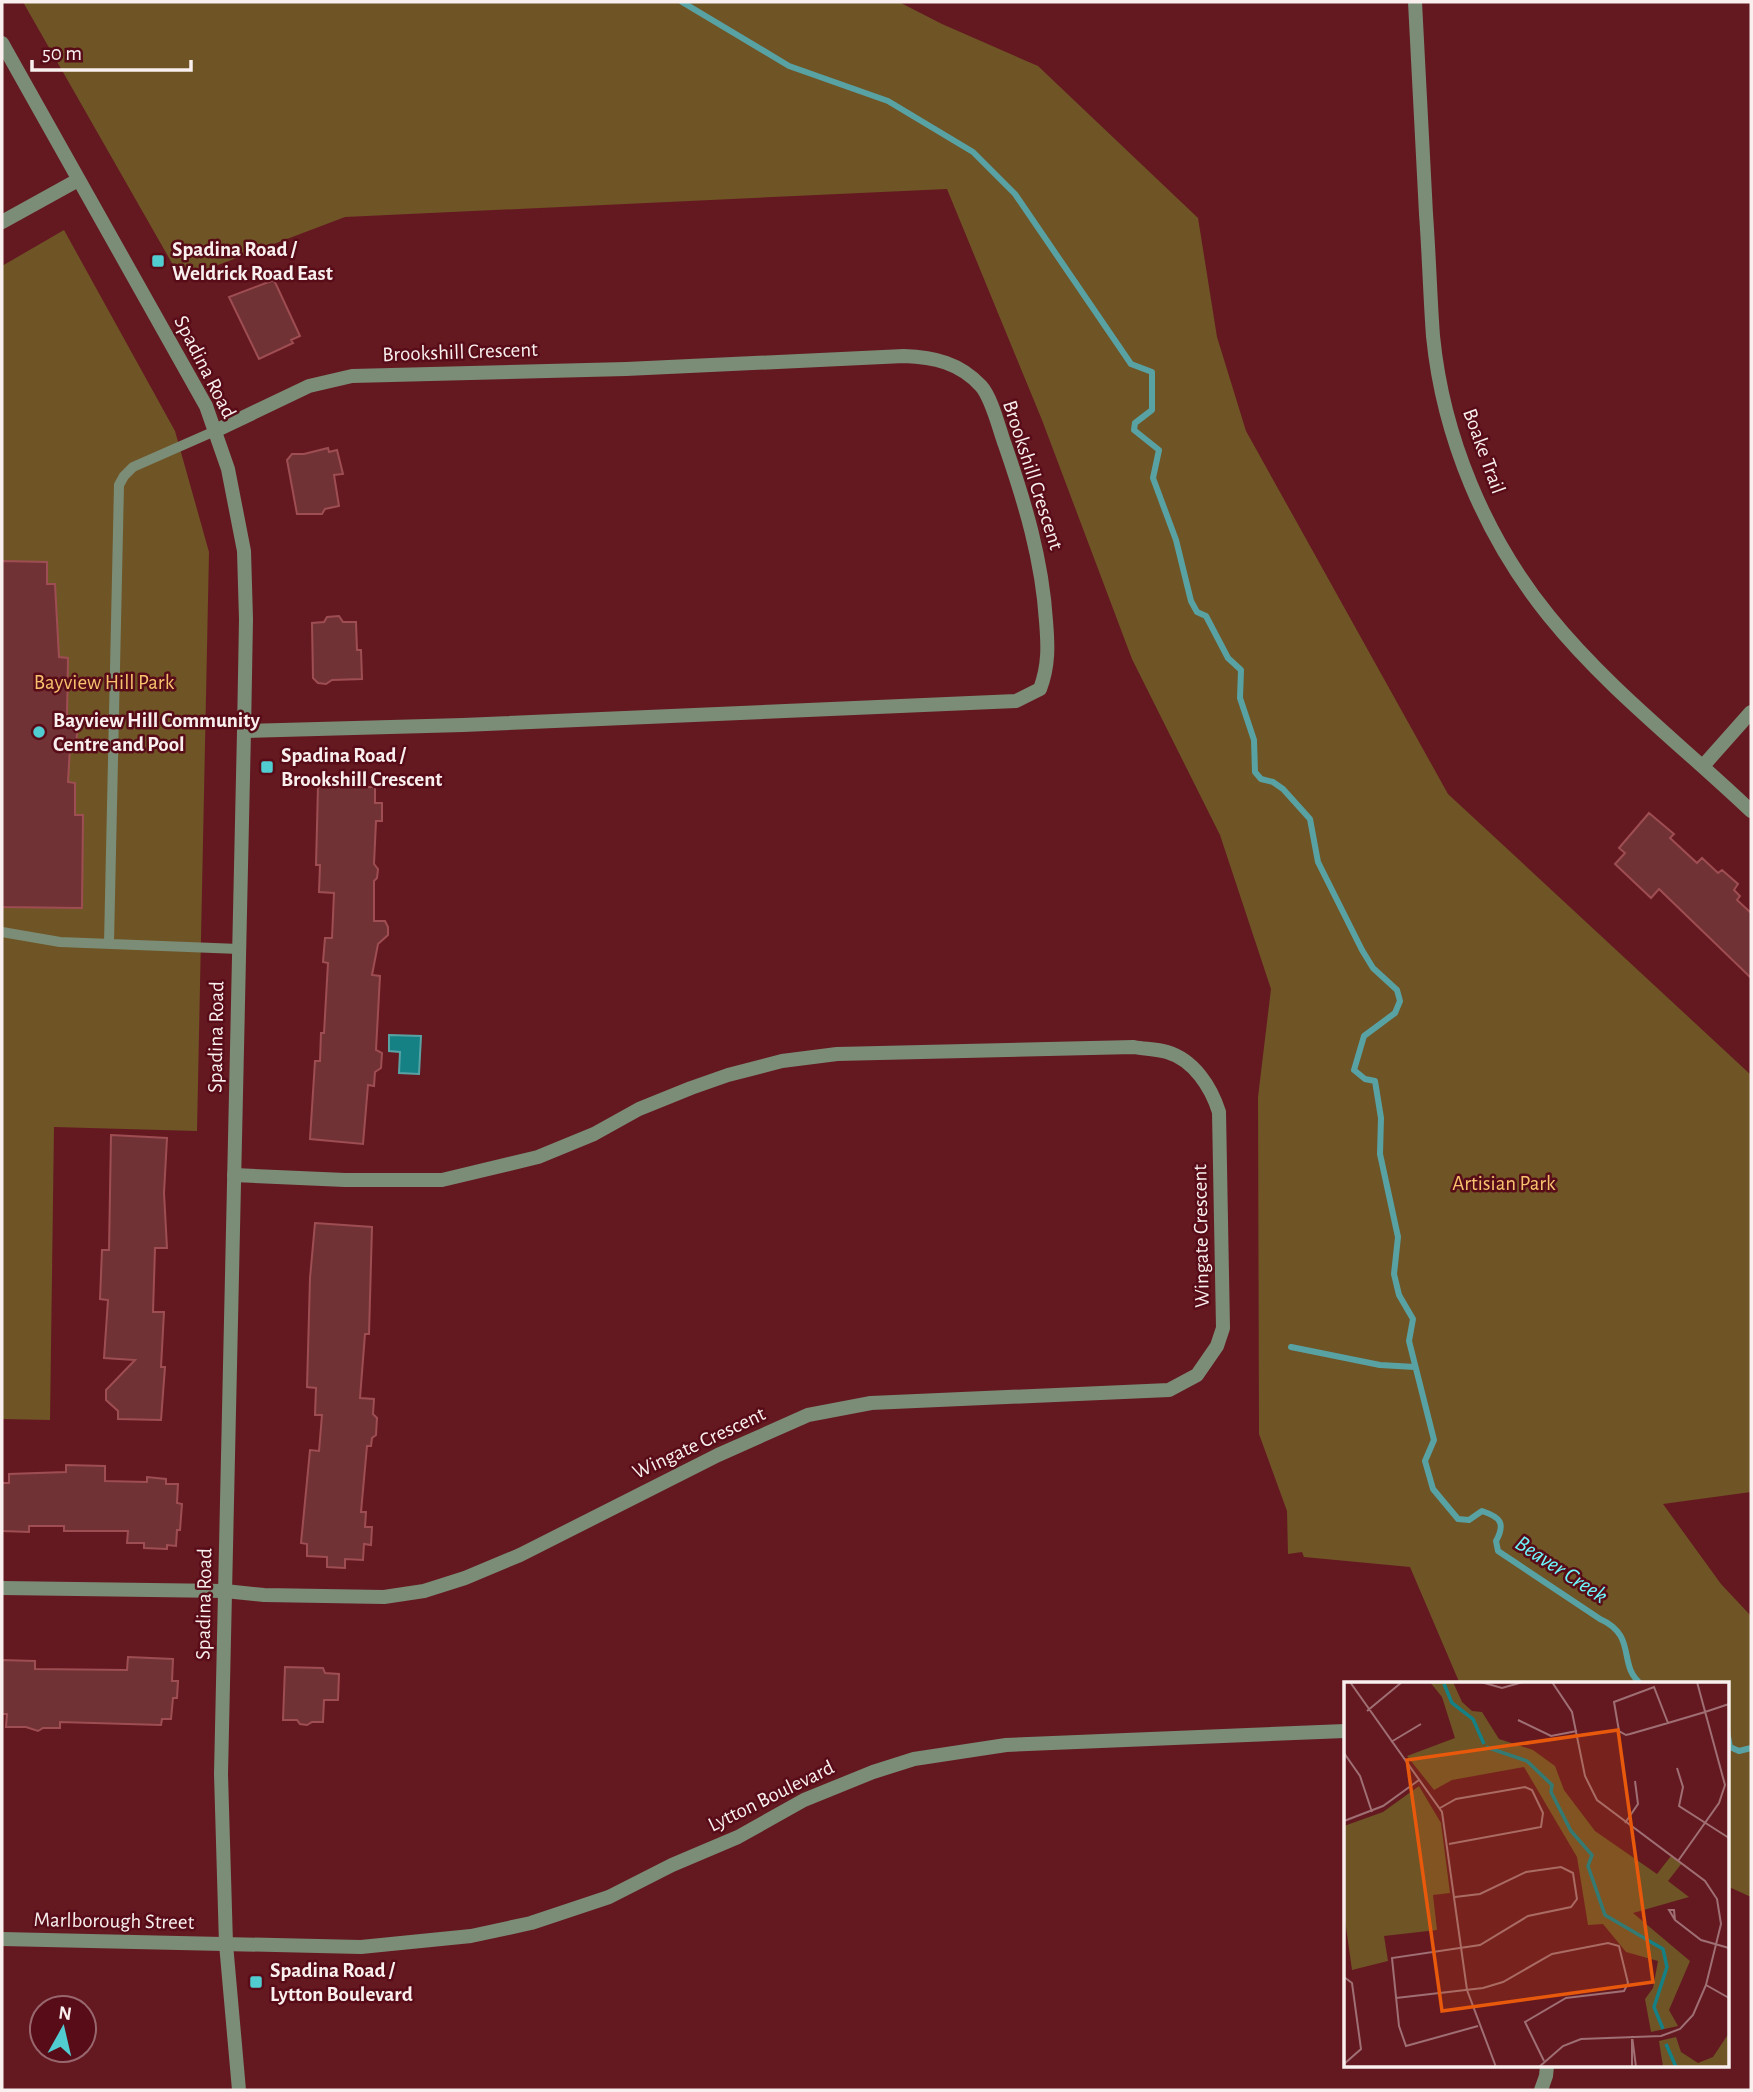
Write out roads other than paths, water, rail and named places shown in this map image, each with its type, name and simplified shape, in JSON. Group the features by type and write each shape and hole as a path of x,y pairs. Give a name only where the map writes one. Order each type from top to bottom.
{"street":[{"name":"Boake Trail","path":"1415,2 1433,338 1447,414 1462,461 1500,544 1549,616 1604,676 1751,811"},
{"name":"Spadina Road","path":"2,43 206,405 228,469 244,551 244,731 221,1774 226,1944 239,2090"},
{"path":"2,222 78,180"},
{"name":"Brookshill Crescent","path":"215,431 309,386 352,376 626,369 904,355 930,357 951,363 983,387 1027,510 1044,587 1048,658 1046,674 1040,689 1016,701 491,724 244,731"},
{"path":"1703,766 1751,712"},
{"name":"Wingate Crescent","path":"2,1588 225,1591 264,1595 384,1597 424,1591 465,1578 520,1555 718,1455 808,1415 871,1403 1169,1390 1197,1375 1217,1346 1223,1328 1220,1123 1213,1092 1191,1066 1180,1059 1168,1053 1134,1047 837,1054 782,1061 691,1088 639,1109 594,1133 538,1157 442,1180 345,1180 234,1175"},
{"name":"Lytton Boulevard","path":"226,1944 361,1947 471,1936 531,1923 609,1897 672,1865 738,1837 804,1800 873,1772 914,1759 1006,1745 1344,1731"},
{"name":"Marlborough Street","path":"2,1939 226,1944"},
{"path":"1541,2090 1547,2068"}],"lane":[{"path":"109,943 119,485 133,467 215,431"},
{"path":"2,932 60,942 239,949"}],"water":[{"path":"389,1035 421,1036 419,1074 399,1073 400,1052 389,1051"}],"waterway":[{"path":"682,2 789,66 888,101 973,152 1015,194 1131,364 1152,372 1152,410 1135,423 1134,430 1159,450 1153,478 1176,540 1191,601 1197,612 1206,616 1228,658 1241,670 1240,698 1254,740 1255,772 1261,779 1273,782 1283,789 1310,819 1318,862 1362,950 1373,968 1397,990 1400,1001 1395,1013 1364,1036 1354,1070 1365,1079 1375,1081 1381,1118 1380,1154 1398,1237 1394,1274 1399,1295 1413,1319 1409,1341 1434,1440 1425,1461 1433,1489 1458,1519 1469,1520 1482,1511 1497,1518 1501,1525 1496,1541 1498,1551 1612,1626 1623,1642 1630,1668 1639,1682"},
{"path":"1291,1347 1380,1365 1415,1367"},
{"name":"Beaver Creek","path":"1728,1736 1730,1747 1739,1751 1751,1748"}],"place":[{"name":"Spadina Road / Weldrick Road East","path":"158,261"},
{"name":"Bayview Hill Community Centre and Pool","path":"39,732"},
{"name":"Spadina Road / Brookshill Crescent","path":"267,767"},
{"name":"Spadina Road / Lytton Boulevard","path":"256,1982"}],"park label":[{"name":"Bayview Hill Park","path":"104,682"},
{"name":"Artisian Park","path":"1504,1183"}]}
